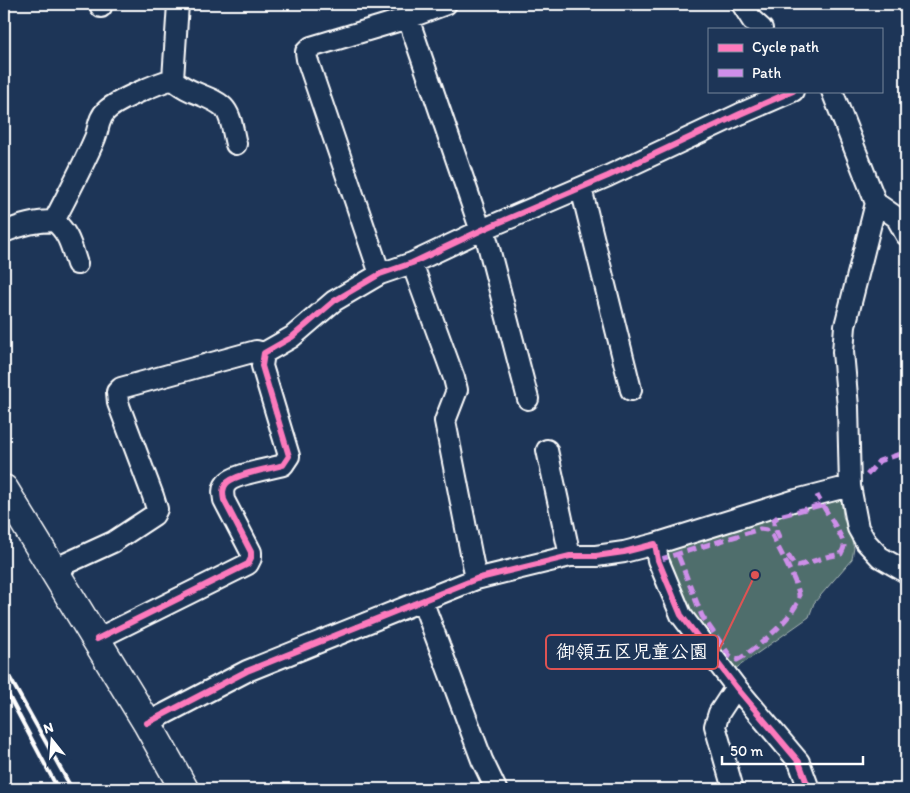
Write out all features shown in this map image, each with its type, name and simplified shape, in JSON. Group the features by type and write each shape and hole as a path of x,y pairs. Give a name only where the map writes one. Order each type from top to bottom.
{"main road":[{"path":"4,490 97,639 184,789"}],"street":[{"path":"173,79 178,4"},
{"path":"380,274 306,52 311,47 408,18 446,4"},
{"path":"742,4 752,20 761,28"},
{"path":"408,18 482,230 528,399"},
{"path":"173,79 186,90 225,108 230,119 236,144"},
{"path":"54,221 86,158 106,110 162,82 173,79"},
{"path":"54,569 113,542 154,514 156,509 153,496 118,403 117,392 121,388 256,352 264,353 292,337 334,300 380,274 412,263 791,92"},
{"path":"832,92 876,203 896,217 906,235"},
{"path":"581,188 631,390"},
{"path":"876,203 845,326 843,352 848,408 850,486 858,528 866,542 880,557 906,572"},
{"path":"4,232 38,221 54,221 63,228 70,241 77,264"},
{"path":"412,263 457,390 445,421 476,579"},
{"path":"97,639 248,564 251,552 224,500 223,490 226,483 234,478 283,465 289,456 262,366 264,353"},
{"path":"547,450 570,556"},
{"path":"147,723 247,671 476,579 570,556 596,556 624,552 796,500 850,486"},
{"path":"655,544 658,560 681,615 736,687 799,762 809,789"},
{"path":"422,600 482,760 496,789"},
{"path":"733,789 715,726 719,713 736,687"}],"green space":[{"path":"841,497 843,516 854,548 852,559 814,603 809,617 735,669 691,618 663,549"}],"railway":[{"path":"4,669 72,789"},
{"path":"4,687 58,789"}],"marked path":[{"path":"867,475 879,461 906,452"},
{"path":"788,555 794,565 798,566 841,554 844,547 843,542 817,495"},
{"path":"780,539 774,526 774,520 779,516 821,505"},
{"path":"658,560 760,529 767,530 772,535 795,582 799,595 797,603 792,612 774,631 754,649 737,660 730,656 702,616 678,555"}],"cycle path":[{"path":"97,639 248,564 251,552 224,500 224,488 230,480 236,477 283,465 289,456 262,366 264,353 292,337 334,301 380,274 412,263 791,92"},
{"path":"147,723 247,671 476,579 570,556 596,556 624,552 655,544 658,560 681,615 736,687 799,762 809,789"}],"place":[{"name":"御領五区児童公園","path":"755,575"}]}
